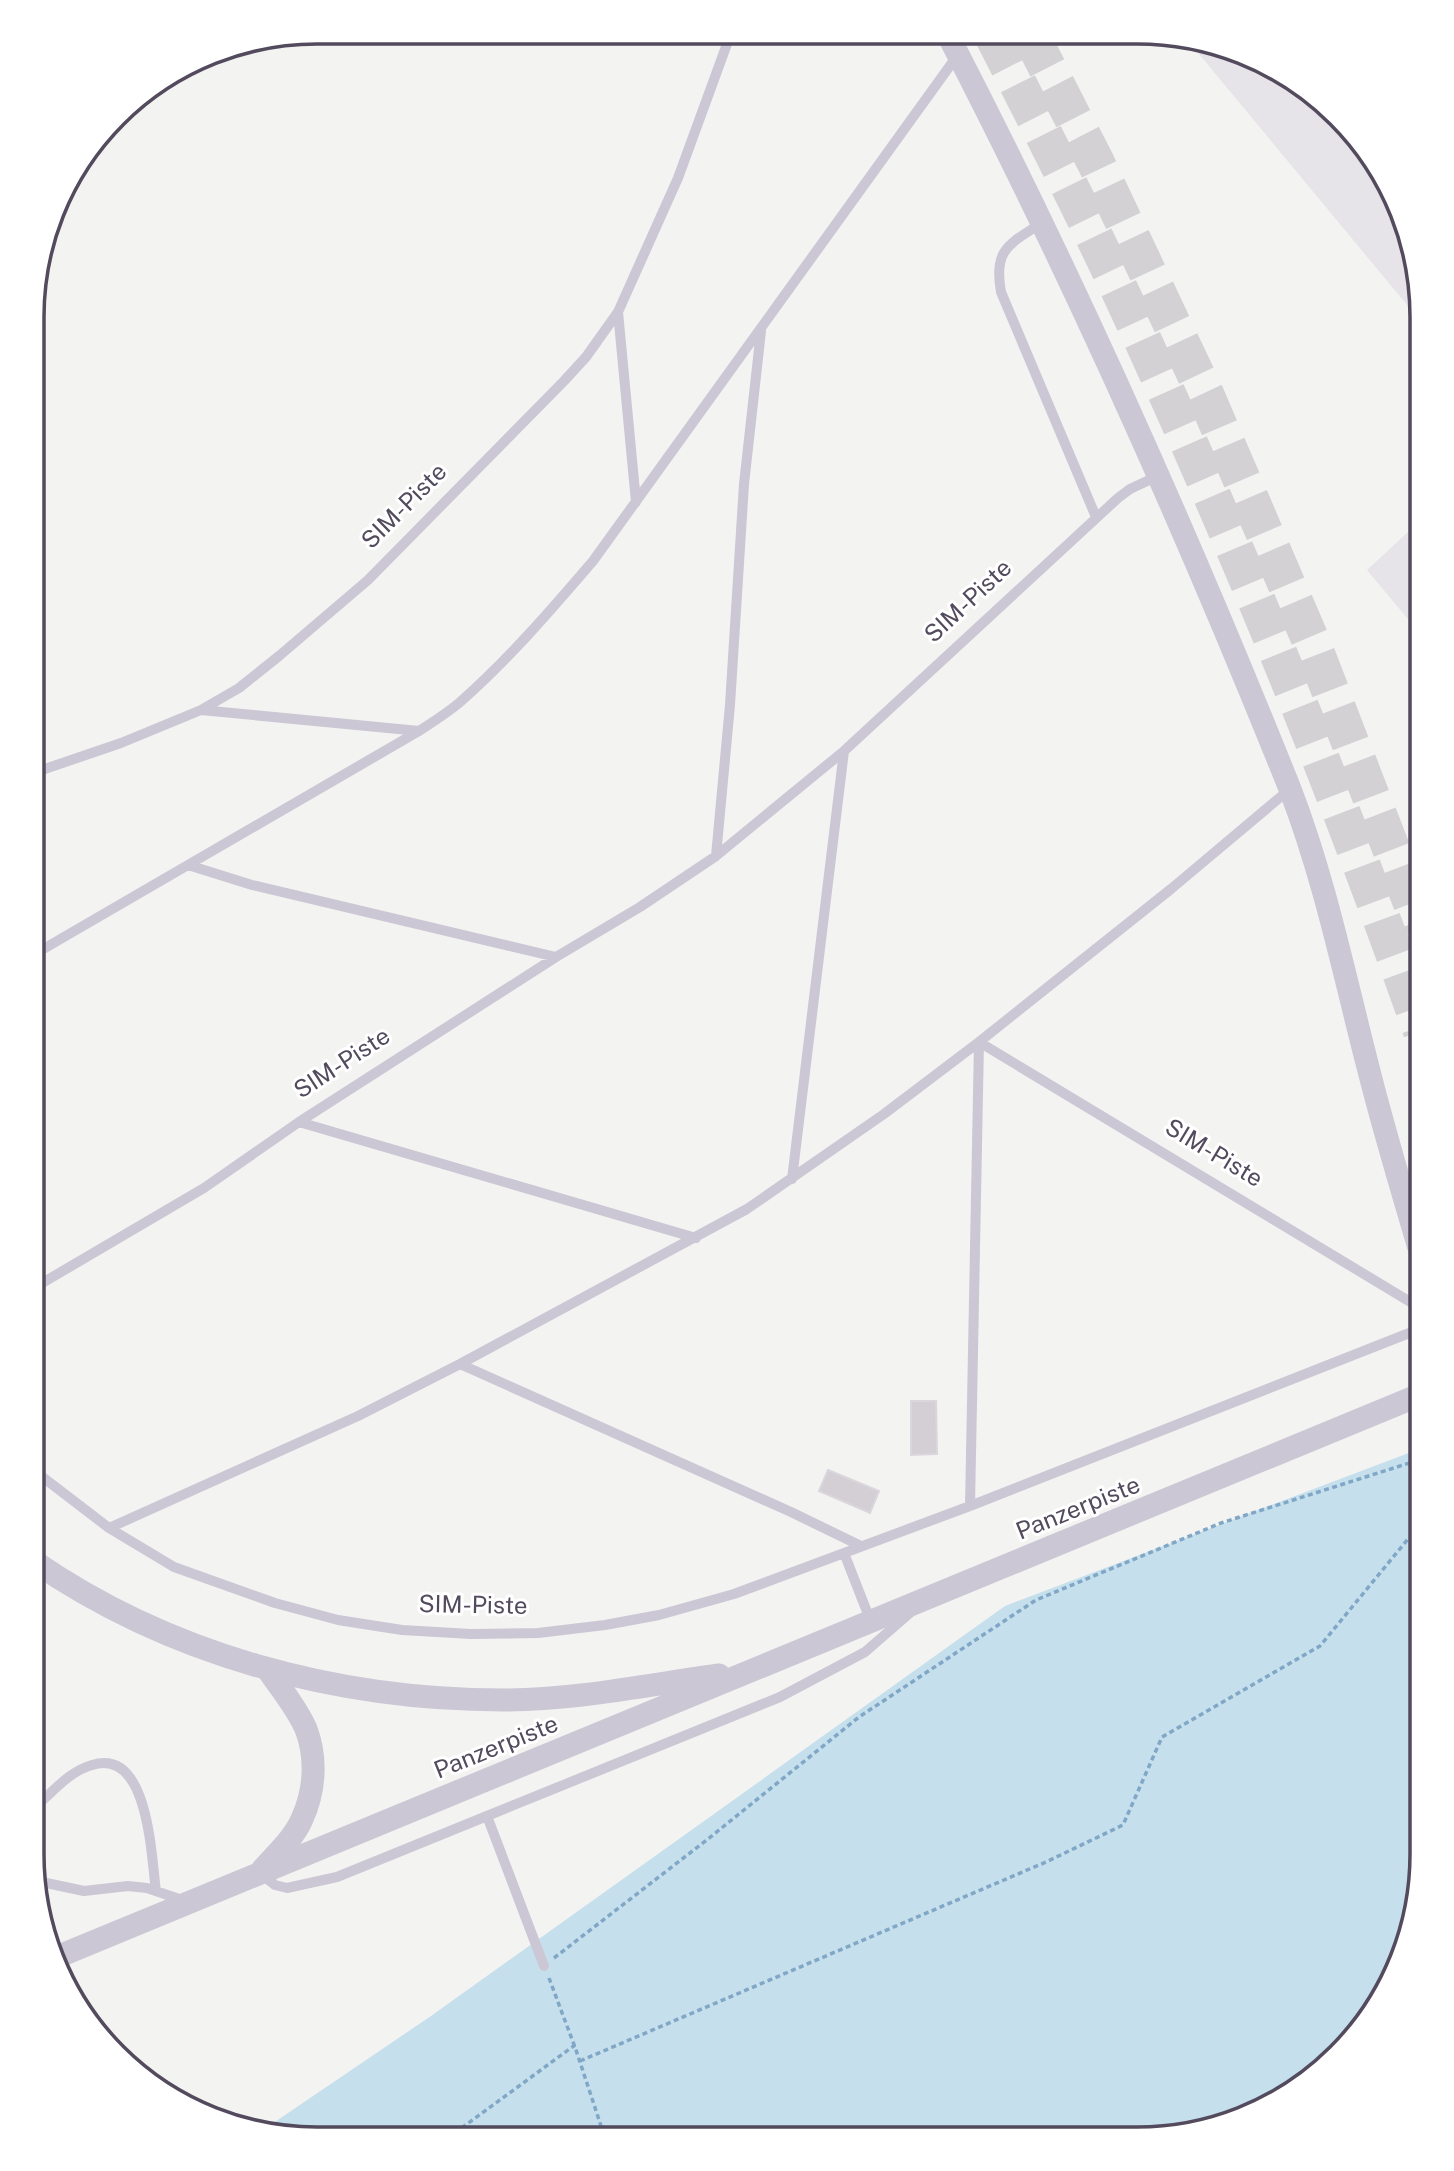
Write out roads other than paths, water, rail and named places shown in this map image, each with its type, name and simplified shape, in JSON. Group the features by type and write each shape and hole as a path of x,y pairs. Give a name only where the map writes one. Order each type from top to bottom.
{"street":[{"path":"953,44 1043,222 1160,475 1305,827 1327,900 1371,1080 1410,1216"},
{"name":"Panzerpiste","path":"63,1954 1410,1399"},
{"name":"Panzerpiste","path":"44,1569 113,1609 202,1648 268,1670 361,1690 429,1698 505,1700 590,1694 753,1670"},
{"name":"Panzerpiste","path":"260,1873 302,1821 312,1790 313,1770 306,1730 268,1670"}],"lane":[{"name":"SIM-Piste","path":"44,769 121,743 201,710 239,688 368,580 564,381 586,357 618,312 678,178 727,44"},
{"path":"44,949 419,732 457,705 521,642 593,561 958,54"},
{"path":"1043,222 1010,244 1002,254 998,273 1001,292 1096,517"},
{"name":"SIM-Piste","path":"618,312 636,502"},
{"path":"716,856 730,705 744,484 761,328"},
{"name":"SIM-Piste","path":"44,1282 204,1188 299,1122 556,957 640,907 716,856 844,751 1096,517 1124,494 1160,475"},
{"name":"SIM-Piste","path":"201,710 419,732"},
{"path":"792,1179 844,751"},
{"path":"109,1528 358,1416 747,1209 884,1114 979,1042 1171,889 1290,789"},
{"path":"188,864 253,885 556,957"},
{"name":"SIM-Piste","path":"979,1042 1410,1303"},
{"path":"970,1506 979,1042"},
{"name":"SIM-Piste","path":"299,1122 696,1238"},
{"name":"SIM-Piste","path":"44,1478 109,1528 174,1567 275,1603 338,1620 402,1630 471,1634 538,1633 659,1615 733,1594 970,1506 1410,1333"},
{"path":"460,1364 778,1506 861,1546"},
{"path":"844,1553 871,1622"},
{"path":"260,1873 268,1881 287,1888 337,1877 780,1697 865,1652 929,1598"},
{"path":"44,1798 68,1777 92,1765 107,1763 125,1770 137,1786 145,1811 156,1891"},
{"path":"487,1816 544,1966"},
{"path":"45,1883 83,1891 128,1886 156,1891 190,1902"}],"tunnel":[{"path":"998,44 1105,260 1203,475 1318,751 1410,998"},
{"path":"1035,44 1096,163 1205,394 1313,646 1410,898"}]}
